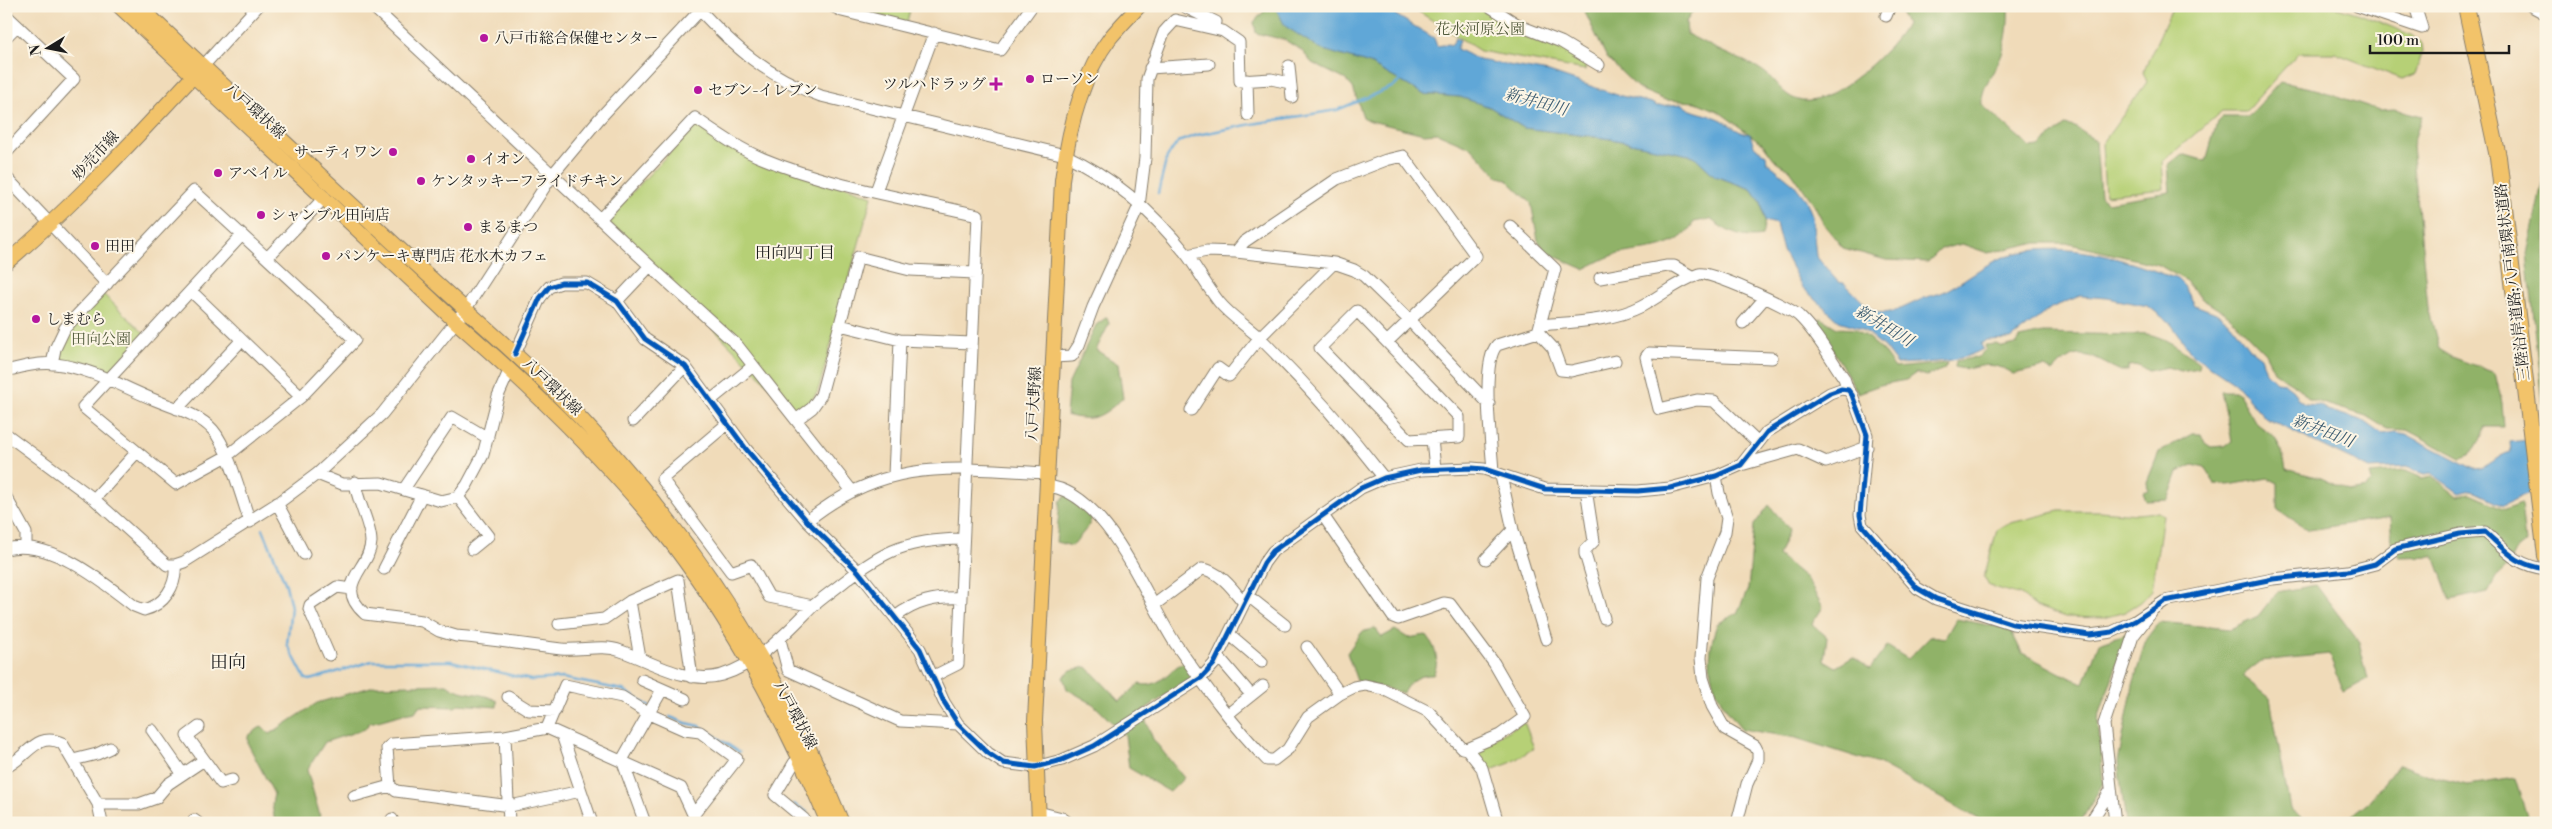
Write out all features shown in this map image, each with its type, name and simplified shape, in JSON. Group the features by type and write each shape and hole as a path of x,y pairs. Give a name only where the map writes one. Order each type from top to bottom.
{"highway":[{"name":"三陸沿岸道路;八戸南環状道路","path":"2455,6 2498,157"},
{"name":"三陸沿岸道路;八戸南環状道路","path":"2466,6 2498,157 2546,556"}],"main road":[{"name":"八戸環状線","path":"119,6 193,77 325,197 456,322 510,369 569,426 647,512 754,658 828,823"},
{"name":"八戸環状線","path":"139,6 465,310 515,354 593,432 644,490 712,580 754,658 820,772 842,823"},
{"name":"八戸大野線","path":"1039,817 1035,721 1061,188 1065,155 1080,95 1109,40 1138,6"},
{"name":"妙売市線","path":"6,263 52,224 92,184 204,65"}],"street":[{"path":"204,65 258,6"},
{"path":"372,6 737,345 852,491"},
{"path":"832,6 842,11 1000,50 1032,6"},
{"path":"1183,6 1216,22 1214,28"},
{"path":"1489,6 1520,26 1560,42 1599,65"},
{"path":"2357,6 2422,28 2415,6"},
{"path":"2531,6 2546,14"},
{"path":"6,434 94,499 162,562 174,565 250,522 316,474 382,414 465,310 553,174 599,119 700,8 747,57 794,86 821,96 1065,155 1094,168 1156,219 1187,255 1219,303 1260,337 1344,426 1384,478"},
{"path":"6,15 74,78 6,153"},
{"path":"1053,357 1072,356 1079,346 1093,307 1139,206 1146,158 1146,94 1150,68 1164,32 1175,20 1214,28 1233,36 1239,42 1240,81 1271,79 1290,83"},
{"path":"6,38 17,26"},
{"path":"876,191 934,34"},
{"path":"1150,68 1209,64"},
{"path":"1289,66 1292,97"},
{"path":"1247,80 1248,115"},
{"path":"600,219 695,118 729,142 763,159 807,174 978,215 962,539 958,664 932,677"},
{"path":"1236,252 1244,242 1337,178 1386,160 1403,156 1476,256 1387,342"},
{"path":"6,177 107,284"},
{"path":"52,364 55,349 65,328 194,191 242,235 267,258 355,340 301,397 227,456 176,484 136,453 83,407 242,235"},
{"path":"267,258 325,197"},
{"path":"1510,226 1555,269 1546,293 1540,329 1553,348 1561,370 1572,371 1615,361"},
{"path":"1187,255 1207,251 1236,252 1344,265 1364,276 1489,404"},
{"path":"796,420 812,408 821,394 858,257 910,270 975,273"},
{"path":"1191,410 1218,368 1228,376 1260,337 1334,263"},
{"path":"617,300 650,266"},
{"path":"1600,278 1648,268 1674,266 1693,277"},
{"path":"1546,639 1497,475 1489,404 1488,378 1492,350 1504,342 1540,329 1632,310 1700,273 1719,277 1801,317 1844,378 1867,435 1860,515 1862,525 1917,588 1936,599 2013,624 2090,635 2112,632 2152,611 2166,601 2273,578 2364,567 2375,564 2395,548 2460,534 2485,532 2511,556 2529,568 2546,569"},
{"path":"515,354 540,298 549,288 568,282 587,283 617,300 645,339 685,366 727,424 807,521 858,571 896,617 920,649 932,677 958,724 988,753 1003,763 1036,766 1062,760 1094,746 1201,678 1218,656 1264,563 1273,551 1322,514 1361,488 1384,478 1435,469 1472,468 1545,488 1653,490 1716,476 1741,465 1798,449 1826,462 1867,447"},
{"path":"191,292 301,397"},
{"path":"1743,323 1764,299"},
{"path":"1357,311 1459,417 1459,437 1432,439 1409,440 1320,348 1357,311"},
{"path":"840,325 900,340 972,342"},
{"path":"894,475 900,340"},
{"path":"177,409 241,341"},
{"path":"1758,442 1714,401 1698,400 1659,409 1646,357 1650,353 1772,358"},
{"path":"6,372 22,367 52,364 70,366 109,380 199,419 214,430 227,456 250,522"},
{"path":"633,421 685,366"},
{"path":"711,400 753,366"},
{"path":"316,474 335,482 381,482 441,501 458,497 476,470 488,438 498,396 510,369"},
{"path":"1741,465 1750,456 1758,442 1783,421 1830,393 1841,389 1848,390"},
{"path":"404,489 452,417 488,438"},
{"path":"727,424 662,479 731,572 751,566 769,598 813,606"},
{"path":"1432,439 1435,469"},
{"path":"94,499 136,453"},
{"path":"807,521 852,491 894,475 926,469 966,469 1047,480 1064,489 1102,521 1135,568 1174,642 1246,739 1267,760 1274,760 1288,749 1308,716 1340,694 1354,687 1365,685 1383,689 1429,712 1462,748 1467,749 1482,768 1498,823"},
{"path":"1716,476 1719,494 1727,518 1725,532 1707,578 1701,658 1704,678 1712,706 1725,728 1755,746 1758,752 1758,760 1747,784 1737,823"},
{"path":"355,482 356,497 370,535 371,544 352,588 353,599 365,614 422,621 439,632 456,636 561,649 603,648 618,650 692,678 724,675 754,658 780,640 813,606 878,557 898,547 931,540 962,539"},
{"path":"1586,489 1594,541 1585,550 1585,554 1604,618"},
{"path":"384,569 422,495"},
{"path":"6,497 26,533 26,547"},
{"path":"458,497 488,536 472,549"},
{"path":"277,503 304,554"},
{"path":"1322,514 1393,617 1398,619 1444,603 1450,604 1494,663 1525,717 1500,735 1467,749"},
{"path":"1486,559 1513,530"},
{"path":"6,550 26,547 53,554 81,567 134,606 144,610 161,603 176,577 174,565"},
{"path":"1154,604 1166,598 1202,569 1210,570 1246,599 1285,625"},
{"path":"559,624 604,619 630,601 678,580 692,678"},
{"path":"329,655 309,609 310,605 332,589 352,588"},
{"path":"896,617 910,605 924,600 961,598"},
{"path":"630,601 640,658"},
{"path":"2115,823 2104,724 2133,636 2146,622 2152,611"},
{"path":"1229,634 1262,662"},
{"path":"780,640 788,670 870,710 900,721 958,724"},
{"path":"1307,647 1340,694"},
{"path":"1218,656 1247,690"},
{"path":"642,680 662,690 685,698"},
{"path":"547,728 565,685 622,697 649,714 685,730 700,732 738,760 696,818 682,788 547,728 505,736 392,744 387,748 390,786 396,792 510,806 581,791"},
{"path":"1228,714 1264,686"},
{"path":"622,760 662,690"},
{"path":"508,697 529,710 555,711"},
{"path":"199,727 188,736 221,783 232,780"},
{"path":"152,730 182,773"},
{"path":"562,735 592,823"},
{"path":"505,736 510,823"},
{"path":"6,767 42,739 53,739 62,743 98,804 102,823"},
{"path":"73,760 97,754 110,748"},
{"path":"800,759 794,764 775,795 804,819 800,823"},
{"path":"98,804 124,805 156,798 168,784 204,760"},
{"path":"622,760 645,823"},
{"path":"354,796 390,786"},
{"path":"2090,823 2111,790"},
{"path":"1039,817 1062,818 1069,823"}],"green space":[{"path":"841,6 911,6 907,22"},
{"path":"1269,6 1276,7 1320,49 1370,64 1423,94 1460,97 1490,107 1524,128 1611,139 1694,156 1715,176 1751,189 1761,202 1765,221 1762,236 1748,237 1734,234 1710,219 1694,222 1679,238 1661,247 1615,255 1584,269 1545,252 1538,240 1531,203 1506,179 1499,177 1472,148 1437,133 1424,134 1367,120 1363,117 1353,88 1346,80 1312,63 1302,51 1285,40 1256,33 1254,22"},
{"name":"花水河原公園","path":"1410,6 1484,6 1587,60 1585,70 1480,51"},
{"path":"1582,6 1696,6 1686,22 1687,34 1759,68 1787,94 1802,101 1815,100 1829,95 1861,74 1876,61 1906,24 1898,6 2008,6 2008,24 2004,48 1983,92 1982,105 2031,148 2039,147 2065,125 2075,127 2096,141 2100,196 2107,202 2170,192 2168,165 2182,154 2206,161 2217,122 2222,117 2248,117 2280,82 2320,90 2379,110 2395,109 2422,116 2412,146 2428,307 2439,349 2452,357 2495,373 2502,403 2504,427 2485,427 2474,451 2460,458 2407,430 2387,429 2366,416 2309,399 2299,388 2275,373 2265,353 2229,316 2202,299 2186,281 2159,265 2066,243 2033,243 1988,253 1962,244 1941,249 1928,262 1886,260 1843,248 1825,226 1814,204 1790,170 1774,159 1763,144 1718,111 1696,102 1665,100 1639,89 1607,58"},
{"path":"2173,6 2220,8 2334,6 2360,14 2411,35 2421,43 2422,54 2415,74 2402,79 2335,53 2298,53 2246,111 2222,111 2162,162 2164,189 2105,195 2102,144 2147,82 2143,72"},
{"path":"699,126 720,141 872,196 820,384 817,393 801,412 795,412 609,222 609,217 694,127"},
{"path":"2546,166 2546,429 2527,254"},
{"name":"田向公園","path":"103,294 145,334 109,372 59,360 58,356 67,332"},
{"path":"1107,317 1109,324 1096,350 1118,364 1123,398 1098,416 1084,418 1066,415 1069,383 1096,325"},
{"path":"1821,318 1837,328 1856,329 1882,350 1895,368 1947,363 1944,369 1926,376 1916,373 1906,380 1880,385 1858,393 1824,335 1818,320"},
{"path":"2043,333 2149,334 2167,341 2184,352 2199,363 2198,368 2181,371 2167,367 2148,371 2139,365 2128,366 2128,371 2121,371 2086,355 2070,357 2053,372 2045,367 2013,374 1988,365 1963,369 1955,367 1956,361 1978,357 1986,349 1985,345 1996,344 2002,347 2016,344 2019,338"},
{"path":"2221,391 2234,391 2239,394 2256,423 2274,436 2282,451 2286,469 2320,478 2349,491 2366,488 2372,481 2370,474 2406,471 2422,478 2432,476 2457,496 2470,494 2505,509 2521,503 2525,543 2515,551 2507,567 2496,577 2488,592 2450,600 2434,556 2399,557 2392,543 2390,517 2309,530 2278,510 2278,483 2268,478 2229,485 2215,484 2205,468 2193,465 2178,472 2168,500 2146,501 2143,492 2148,490 2147,482 2159,452 2192,434 2201,434 2205,443 2211,447 2225,446 2232,441"},
{"path":"1067,495 1092,517 1088,527 1072,546 1056,542 1060,501"},
{"path":"1769,505 1789,529 1778,555 1806,578 1823,607 1812,624 1827,637 1824,660 1836,667 1853,657 1870,669 1887,646 1908,659 1930,636 1945,638 1956,619 2010,629 2022,653 2070,678 2084,683 2099,643 2131,632 2118,661 2098,719 2103,783 2080,823 1986,823 1879,764 1796,738 1742,729 1723,704 1717,692 1710,668 1710,654 1717,624 1737,613 1748,589 1754,525"},
{"path":"2059,511 2099,511 2137,514 2158,512 2163,515 2152,590 2141,602 2125,612 2103,618 2065,617 2035,606 2021,595 1989,586 1984,577 1997,530 2007,524"},
{"path":"2316,585 2359,642 2368,679 2344,692 2329,654 2261,661 2242,676 2270,698 2290,809 2309,823 2126,823 2118,762 2133,685 2146,639 2159,622 2230,629 2258,616 2277,592"},
{"path":"1375,628 1382,637 1395,630 1408,638 1426,635 1436,654 1436,665 1433,675 1415,679 1403,693 1357,681 1347,653 1362,632"},
{"path":"1184,662 1194,677 1142,711 1153,739 1184,778 1170,792 1129,768 1125,735 1093,704 1067,689 1063,677 1071,670 1087,667 1120,701 1139,684 1146,685 1158,682"},
{"path":"447,684 459,690 491,698 497,701 497,707 459,704 455,707 419,706 415,712 369,723 365,729 325,742 307,770 322,823 275,823 272,804 274,794 248,744 248,736 262,726 270,734 317,703 374,686"},
{"path":"1522,723 1525,724 1534,748 1510,763 1488,771 1473,750"},
{"path":"2399,764 2434,777 2468,785 2515,778 2529,823 2341,823 2368,802"}],"water":[{"name":"新井田川","path":"1275,6 1381,6 1434,38 1437,46 1451,45 1456,38 1460,40 1457,49 1479,60 1549,72 1617,95 1652,103 1656,106 1682,104 1691,110 1726,122 1738,131 1750,134 1754,146 1766,155 1767,162 1794,184 1806,200 1812,215 1816,256 1838,282 1844,283 1875,311 1893,311 1941,293 1998,259 2017,253 2058,249 2099,254 2119,259 2177,279 2184,286 2195,305 2216,313 2231,324 2249,348 2261,357 2266,372 2276,382 2284,383 2293,390 2298,399 2304,404 2319,405 2327,410 2364,421 2382,434 2395,432 2406,434 2474,469 2484,467 2511,452 2510,442 2546,438 2546,485 2503,505 2471,490 2459,493 2431,473 2425,474 2406,467 2370,469 2265,418 2235,383 2193,355 2171,324 2148,306 2107,298 2080,296 2051,308 2011,339 1986,340 1981,344 1983,349 1973,354 1952,360 1897,364 1884,347 1861,328 1839,321 1802,287 1783,251 1776,224 1765,221 1761,202 1751,189 1715,176 1694,156 1611,139 1524,128 1490,107 1460,97 1423,94 1370,64 1320,49 1285,26"}],"waterway":[{"path":"1158,193 1167,157 1178,142 1197,135 1337,110 1392,87 1403,79"},
{"path":"263,529 286,585 291,607 287,644 305,678 309,680 372,661 451,661 531,680 562,678 623,690 649,706"},
{"path":"670,717 700,726 739,752"},
{"path":"794,804 807,812"}],"cycle path":[{"path":"515,354 540,298 549,287 561,283 587,283 617,301 645,339 685,366 746,449 807,521 858,571 920,649 944,702 958,724 988,753 1003,763 1035,767 1062,760 1094,746 1201,678 1214,664 1264,563 1273,551 1361,488 1384,478 1421,470 1472,468 1484,469 1545,489 1638,491 1670,488 1716,476 1741,465 1767,432 1830,393 1841,389 1848,390 1852,395 1867,435 1860,515 1862,525 1917,588 1936,599 2013,624 2090,635 2112,632 2135,621 2165,601 2273,579 2348,571 2375,564 2395,549 2460,534 2485,532 2519,561 2527,565 2546,569"}],"place":[{"name":"八戸市総合保健センター","path":"484,38"},
{"name":"ローソン","path":"1030,79"},
{"name":"ツルハドラッグ","path":"996,84"},
{"name":"セブン-イレブン","path":"698,90"},
{"name":"サーティワン","path":"393,152"},
{"name":"イオン","path":"471,159"},
{"name":"アベイル","path":"218,173"},
{"name":"ケンタッキーフライドチキン","path":"421,181"},
{"name":"シャンブル田向店","path":"261,215"},
{"name":"まるまつ","path":"468,227"},
{"name":"田田","path":"95,246"},
{"name":"パンケーキ専門店 花水木カフェ","path":"326,256"},
{"name":"しまむら","path":"36,319"}],"district":[{"name":"田向四丁目","path":"795,253"},
{"name":"田向","path":"228,662"}]}
